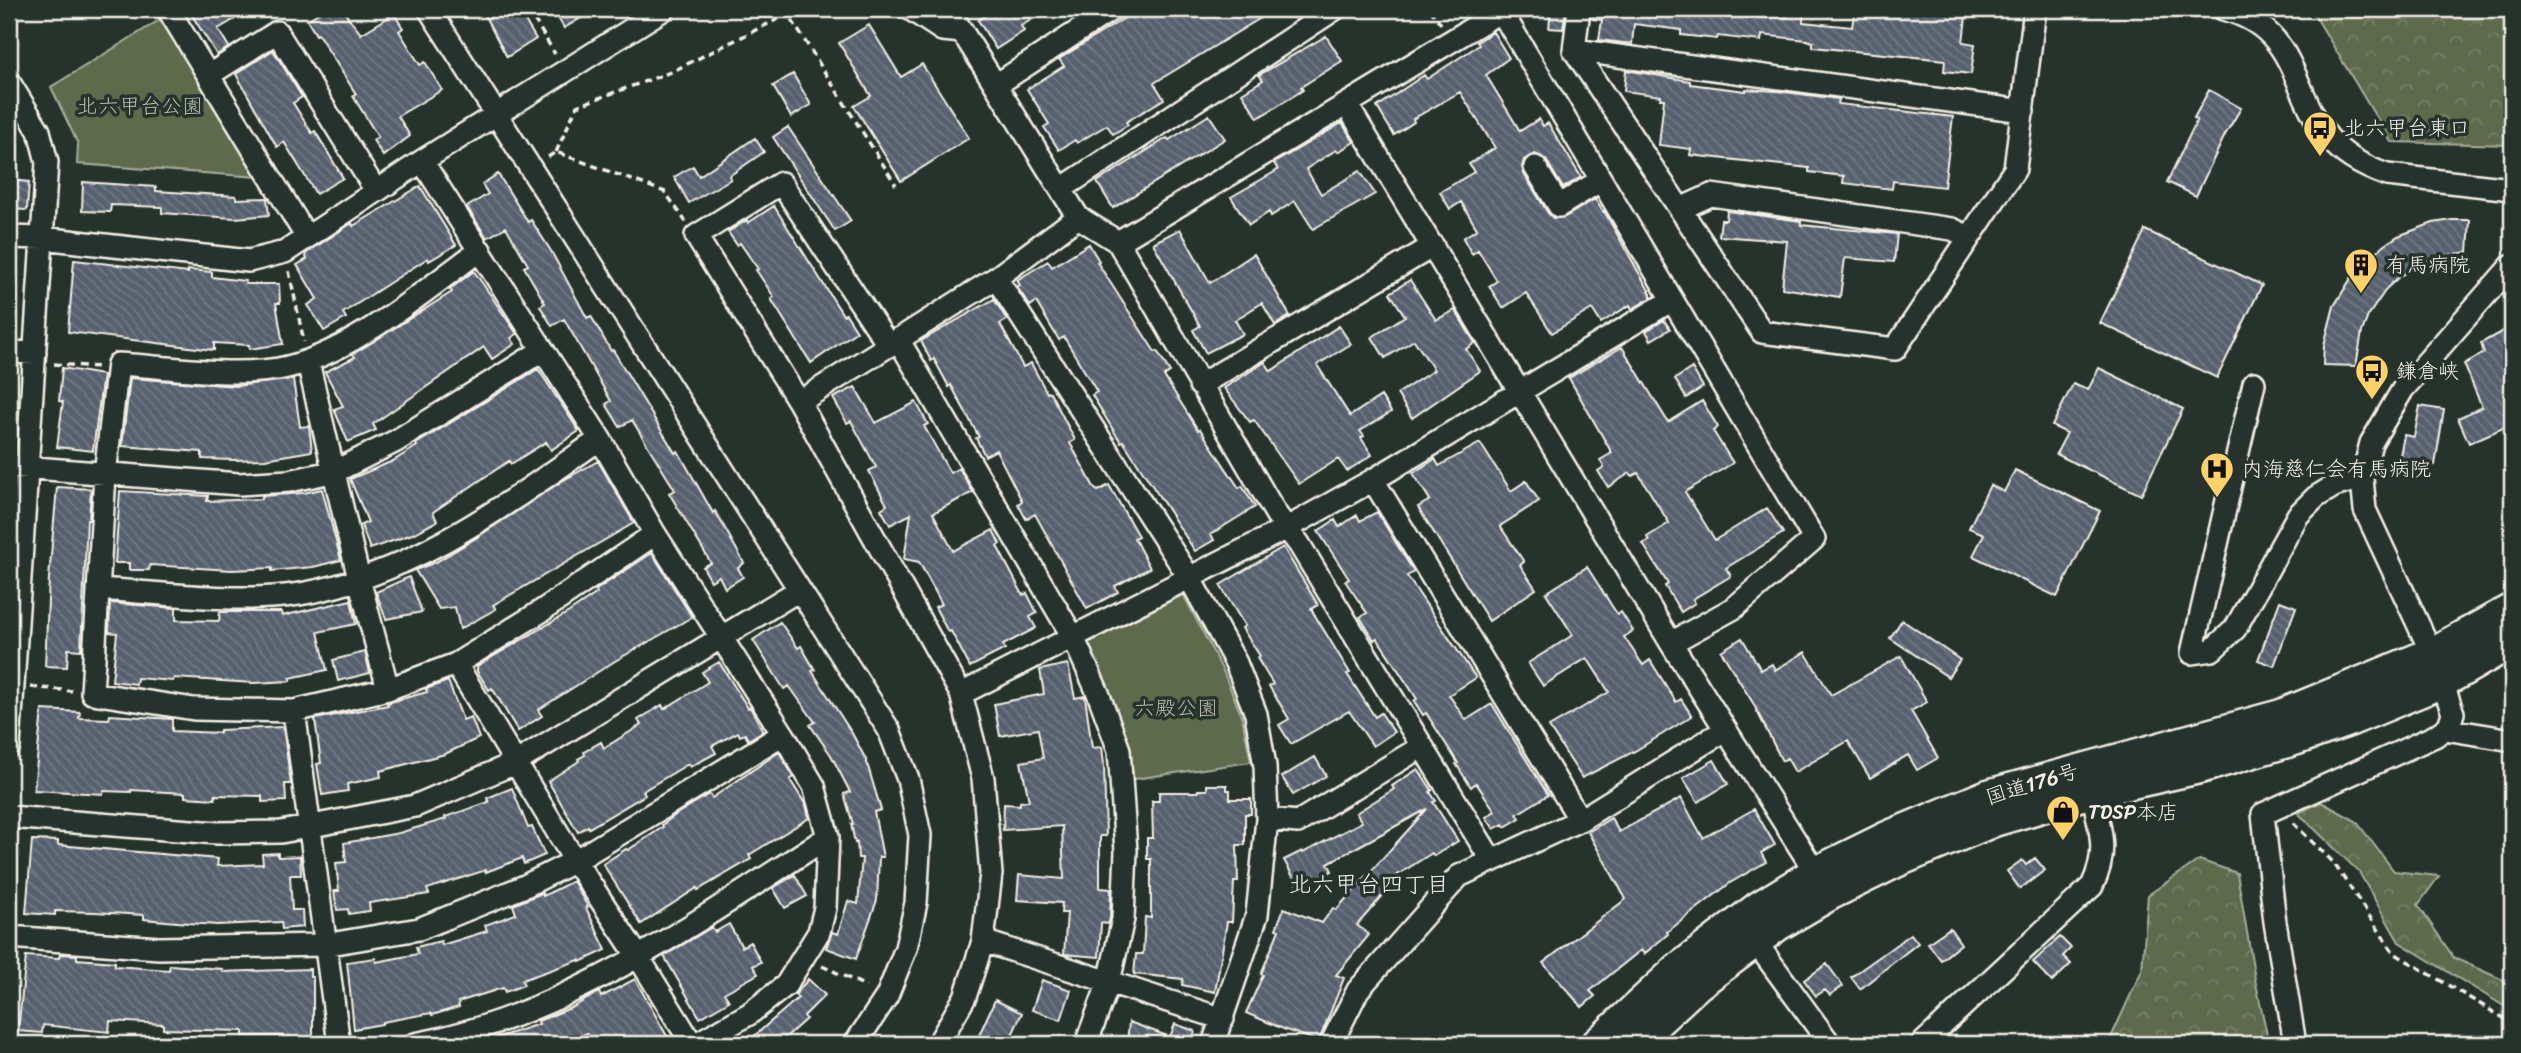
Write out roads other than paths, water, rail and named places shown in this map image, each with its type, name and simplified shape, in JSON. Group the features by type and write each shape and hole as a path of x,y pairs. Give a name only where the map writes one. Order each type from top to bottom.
{"highway":[{"name":"国道176号","path":"1632,1044 1697,984 1778,924 1829,894 1898,860 1994,820 2092,791 2200,766 2297,738 2437,667 2512,610"},
{"name":"国道176号","path":"1598,1044 1678,970 1759,908 1816,873 1926,820 1987,796 2281,716 2512,641"}],"street":[{"path":"168,9 306,236"},
{"path":"429,9 889,730 908,779 920,835 916,903 906,948 887,996 855,1044"},
{"path":"9,237 42,238 249,261 285,252 422,161 664,9"},
{"path":"910,9 942,30 963,32"},
{"path":"948,9 1078,217 1118,242 1276,514 1299,544 1492,861"},
{"path":"996,85 1112,9"},
{"path":"1061,189 1335,9"},
{"path":"1579,9 1574,50 1762,332 1895,349 2015,169 2035,9"},
{"path":"2228,9 2269,33 2285,50 2317,122 2348,156 2386,175 2512,189"},
{"path":"1118,242 1501,11 1814,539 1734,608 1671,643"},
{"path":"209,75 277,32 376,191"},
{"path":"1574,50 2024,111"},
{"path":"9,82 39,131 47,162 42,238 44,358 19,467 15,581 17,693 9,747"},
{"path":"1347,105 1671,643 1816,873"},
{"path":"422,161 600,439 655,534 814,786 828,837 825,908 819,932 786,985 749,1014 694,1044 575,861 456,664"},
{"path":"1535,167 1559,206 1601,180"},
{"path":"938,1044 965,997 984,941 991,874 984,778 961,694 799,402 696,236 781,183 893,342 1073,637 1119,750 1126,851 1123,919 1109,982 1086,1044"},
{"path":"1680,209 1711,195 1952,229 1969,237"},
{"path":"799,402 996,278 1078,217"},
{"path":"1200,385 1433,246"},
{"path":"480,250 379,324 308,362 277,369 236,372 118,364 105,474 92,693 194,709 294,711 388,689 456,664 540,612 655,534"},
{"path":"2295,1044 2275,922 2263,814 2435,736 2449,726 2453,713 2437,667 2365,510 2362,478 2371,443 2403,389 2512,265"},
{"path":"996,278 1189,577 1236,663 1256,713 1265,766 1267,819 1257,915 1213,1044"},
{"path":"961,694 1287,528 1373,480 1672,300"},
{"path":"19,467 239,484 289,481 335,471 396,441 543,350"},
{"path":"9,352 44,358"},
{"path":"308,362 388,689"},
{"path":"2254,383 2192,653 2212,650 2235,629 2298,515 2316,497 2334,486 2362,478"},
{"path":"98,589 243,598 300,594 359,579 438,546 498,510 600,439"},
{"path":"1373,480 1580,820"},
{"path":"9,817 216,833 281,832 415,806 515,763 721,635 799,590"},
{"path":"294,711 339,1044"},
{"path":"2445,729 2512,740"},
{"path":"1331,1044 1358,990 1459,876 1580,820 1725,730"},
{"path":"9,937 159,948 324,945 419,929 525,886 575,861 783,734"},
{"path":"1267,819 1298,822 1421,747"},
{"path":"1922,1044 2092,886 2101,867 2102,845 2092,791"},
{"path":"415,1044 459,1036 561,999 639,958 828,837"},
{"path":"984,941 1223,1019"},
{"path":"1755,941 1830,1044"}],"place":[{"name":"北六甲台東口","path":"2320,158"},
{"name":"有馬病院","path":"2361,295"},
{"name":"鎌倉峡","path":"2372,401"},
{"name":"内海慈仁会有馬病院","path":"2217,499"},
{"name":"TDSP本店","path":"2063,842"}],"district":[{"name":"北六甲台四丁目","path":"1369,884"}],"park label":[{"name":"北六甲台公園","path":"140,106"},
{"name":"六殿公園","path":"1176,708"}]}
